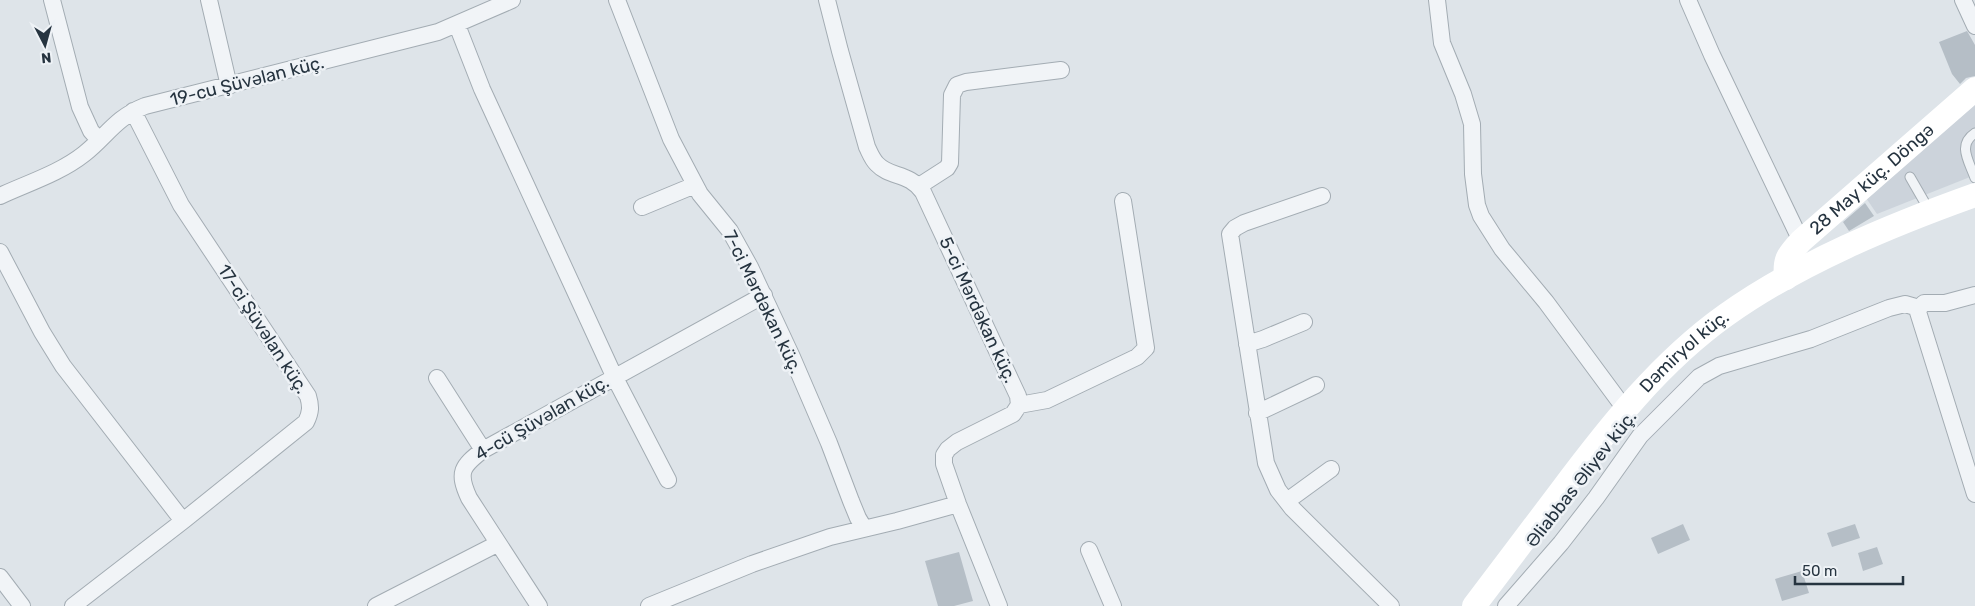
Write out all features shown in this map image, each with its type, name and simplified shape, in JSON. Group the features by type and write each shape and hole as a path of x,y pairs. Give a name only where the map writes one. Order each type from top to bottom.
{"main road":[{"name":"28 May küç. Döngə","path":"1786,278 1788,255 1801,241 1975,89"},
{"name":"Dəmiryol küç.","path":"1474,606 1596,444 1625,409 1661,371 1696,339 1725,316 1786,278 1834,254 1975,195"},
{"name":"Əliabbas Əliyev küç.","path":"1484,606 1616,431 1666,378 1702,345 1755,306 1796,281 1880,242 1975,205"}],"street":[{"path":"52,0 80,107 91,131 98,140"},
{"path":"209,0 229,86"},
{"name":"19-cu Şüvəlan küç.","path":"0,196 76,160 116,123 133,111 152,104 402,42 457,25 512,0"},
{"name":"7-ci Mərdəkan küç.","path":"617,0 671,139 695,185 736,241 764,295 825,435 858,518 864,528"},
{"path":"827,0 872,158 881,168 907,178 919,186 947,168 950,163 952,95 957,85 966,82 1061,70"},
{"path":"1437,0 1442,43 1463,94 1472,124 1473,174 1477,205 1481,216 1502,249 1546,302 1625,409"},
{"path":"1688,0 1712,55 1801,241"},
{"path":"1963,0 1975,26"},
{"path":"457,25 482,89 614,376 668,480"},
{"name":"17-ci Şüvəlan küç.","path":"73,606 306,422 311,406 308,396 181,205 133,111"},
{"path":"642,207 695,185"},
{"name":"5-ci Mərdəkan küç.","path":"919,186 1017,392 1019,405 1017,410 1007,418 957,442 944,455 944,464 958,504 999,606"},
{"path":"1322,196 1244,223 1235,228 1230,234 1257,413 1266,463 1278,490 1391,606"},
{"path":"1019,405 1047,400 1137,357 1146,348 1124,201"},
{"path":"0,252 42,332 63,366 183,521"},
{"name":"4-cü Şüvəlan küç.","path":"539,606 497,544 469,498 462,478 462,470 468,462 483,450 614,376 764,295"},
{"name":"Dəmiryol küç.","path":"1506,606 1590,506 1640,436 1699,377 1718,366 1804,342 1889,308 1905,304 1919,308 1924,303 1945,303 1975,295"},
{"path":"1919,308 1918,312 1922,329 1975,494"},
{"path":"1247,344 1263,340 1304,322"},
{"path":"437,378 483,450"},
{"path":"1257,413 1316,385"},
{"path":"1287,501 1331,469"},
{"path":"649,606 752,564 830,537 958,504"},
{"path":"376,606 497,544"},
{"path":"1089,550 1113,606"},
{"path":"0,577 22,606"}],"lane":[{"path":"1975,132 1966,141 1964,148 1975,178"},
{"path":"1910,177 1930,213"}],"shaded area":[{"path":"1975,103 1975,175 1877,214 1864,195"}],"building":[{"path":"1967,31 1975,45 1975,76 1966,78 1960,84 1952,74 1939,42"},
{"path":"1865,203 1874,216 1849,231 1843,222"},
{"path":"1683,524 1690,540 1658,554 1651,538"},
{"path":"1855,524 1860,538 1832,547 1827,533"},
{"path":"1877,547 1883,564 1863,571 1858,553"},
{"path":"959,552 973,601 954,606 938,606 925,561"},
{"path":"1802,571 1809,593 1782,601 1775,579"}]}
